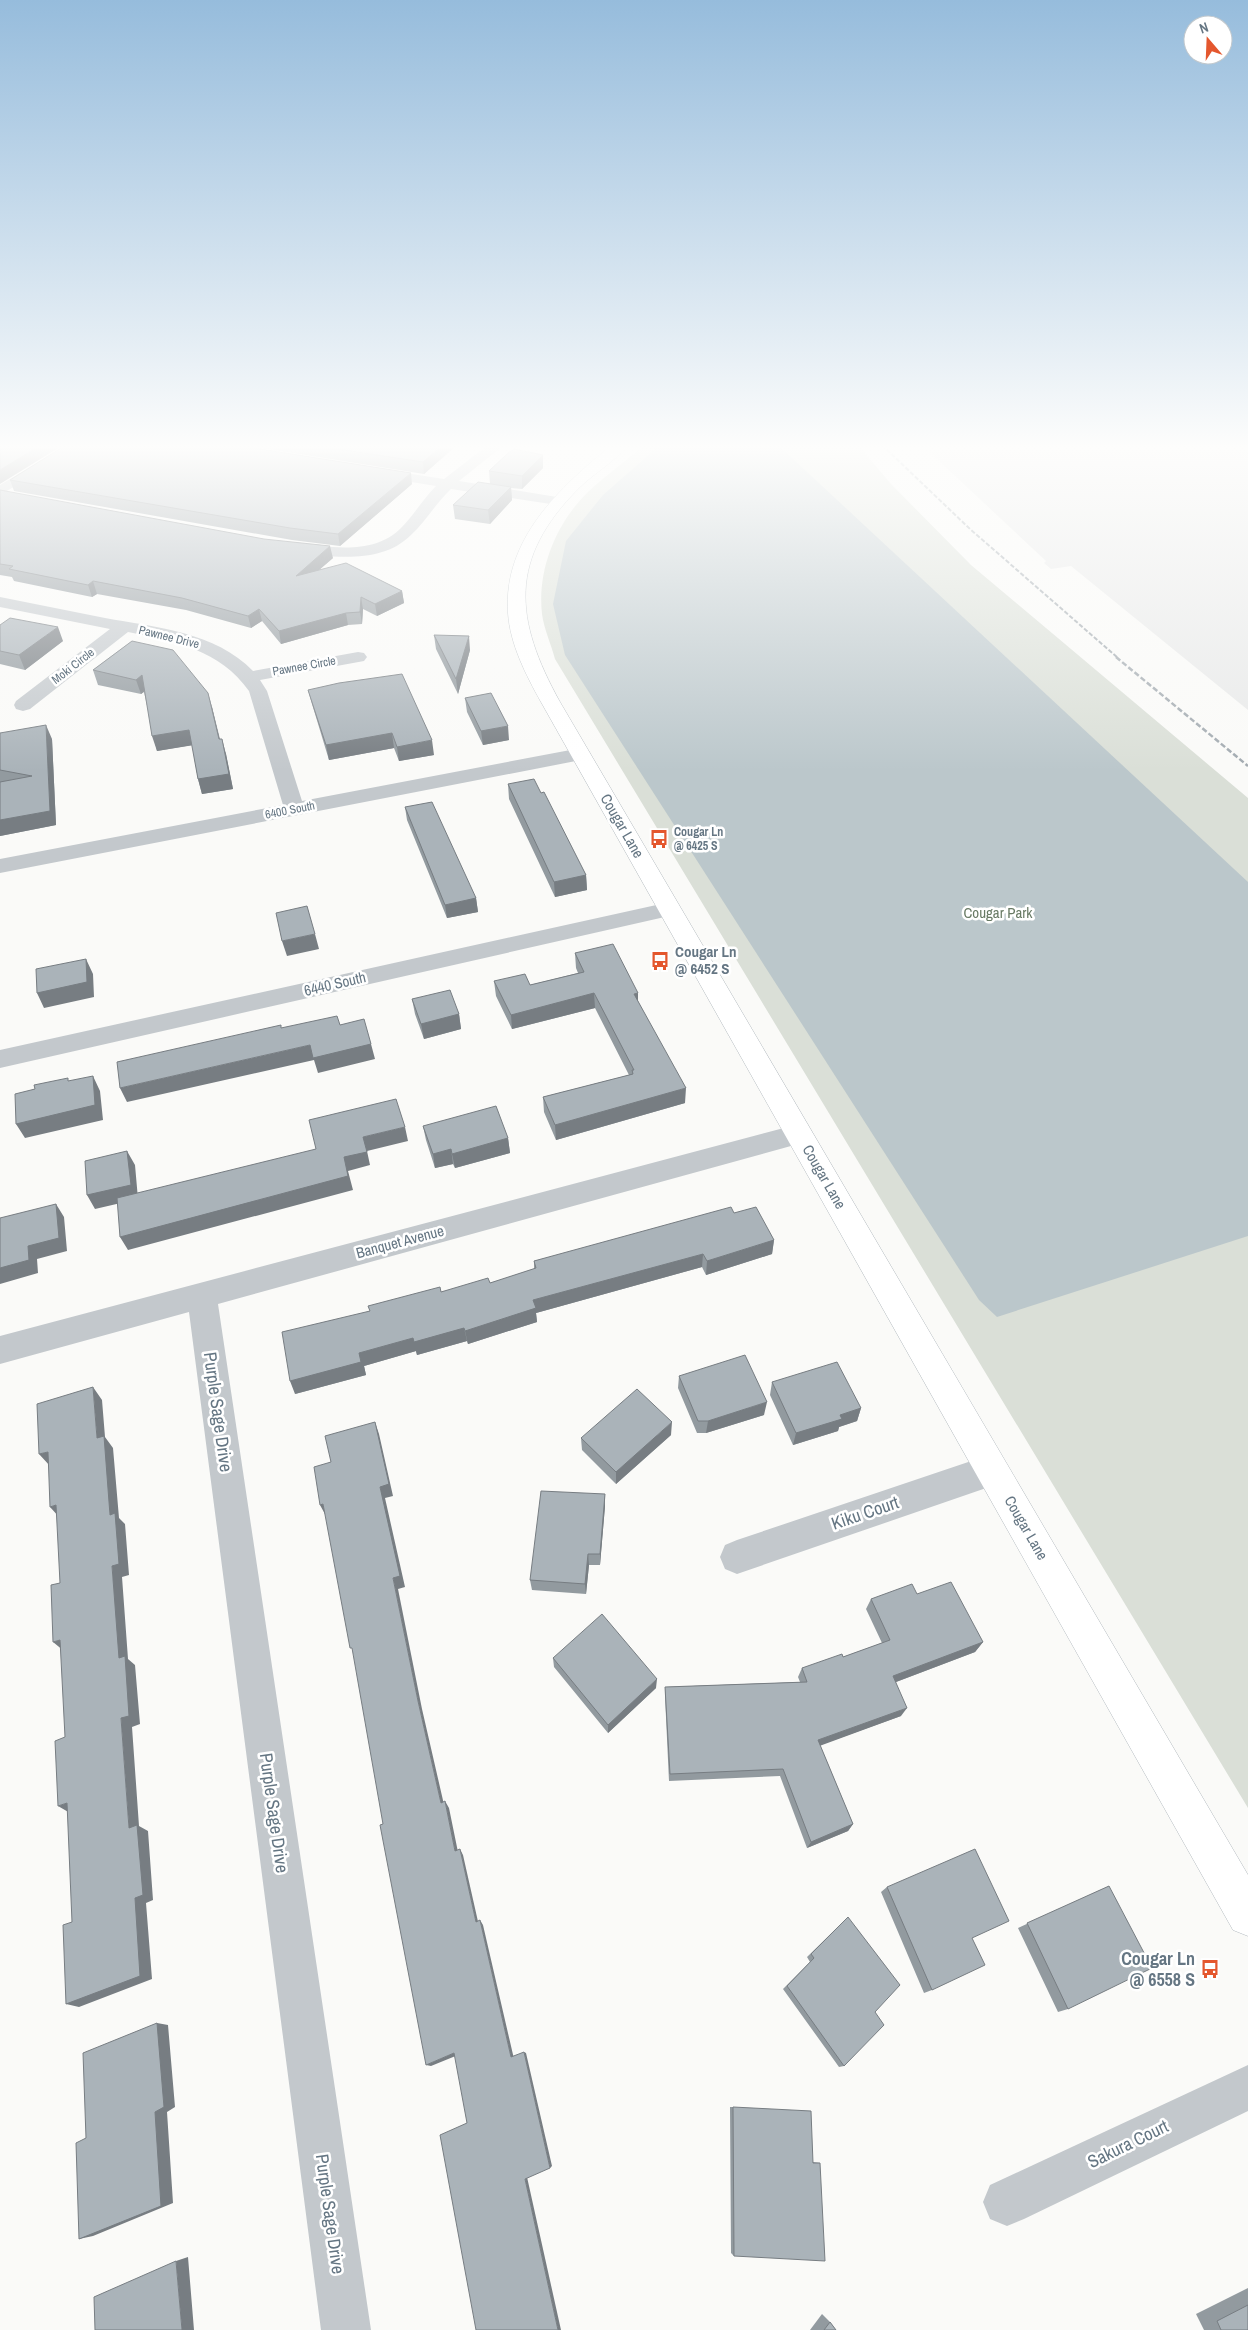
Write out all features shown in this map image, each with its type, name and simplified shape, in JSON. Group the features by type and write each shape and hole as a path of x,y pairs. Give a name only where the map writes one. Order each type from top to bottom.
{"main road":[{"name":"Cougar Lane","path":"526,554 518,578 517,612 524,646 530,662 1248,1915"}],"street":[{"name":"Pawnee Drive","path":"0,602 172,636 204,646 230,660 250,677 261,698 294,810"},
{"name":"Moki Circle","path":"23,705 124,627"},
{"name":"Pawnee Circle","path":"250,677 279,670 358,657"},
{"name":"6400 South","path":"0,866 581,754"},
{"name":"6440 South","path":"0,1059 670,909"},
{"name":"Banquet Avenue","path":"0,1350 799,1134"},
{"name":"Purple Sage Drive","path":"202,1296 346,2330"},
{"name":"Kiku Court","path":"737,1557 992,1470"},
{"name":"Sakura Court","path":"1007,2202 1248,2087"}],"shaded area":[{"name":"Cougar Park","path":"563,554 895,554 1248,882 1248,1236 997,1317 979,1300 565,655 553,604"},
{"path":"1038,554 1248,554 1248,710 1071,566 1051,569 1044,563 1046,561"}],"green space":[{"name":"Cougar Park","path":"549,554 960,554 1248,798 1248,1808 555,659 542,614 541,597"}],"building":[{"path":"0,554 321,554 296,576 346,563 402,591 375,604 361,597 360,612 346,613 279,631 259,609 248,616 182,598 93,581 88,585 9,569 13,566 0,564"},
{"path":"10,618 58,627 19,655 0,651 0,625"},
{"path":"434,635 469,636 456,679"},
{"path":"132,641 173,650 208,693 219,739 222,739 229,774 198,779 189,730 152,736 142,675 136,680 93,670"},
{"path":"402,674 432,740 397,747 392,733 326,745 308,690 339,683"},
{"path":"491,693 508,726 481,731 465,698"},
{"path":"46,725 50,811 0,820 0,782 32,776 0,770 0,733"},
{"path":"534,779 541,793 544,792 586,875 554,882 508,784"},
{"path":"432,802 476,898 445,905 405,807"},
{"path":"307,906 315,934 282,941 276,913"},
{"path":"613,944 638,993 634,994 686,1088 555,1125 543,1097 633,1074 632,1070 634,1070 594,993 511,1015 494,981 525,974 530,985 584,972 575,953"},
{"path":"86,959 87,982 37,993 36,969"},
{"path":"450,990 459,1014 421,1024 412,999"},
{"path":"337,1016 340,1025 364,1019 371,1044 313,1058 310,1045 120,1088 117,1062 281,1025 281,1028"},
{"path":"93,1076 95,1105 16,1124 15,1094 35,1089 34,1085 68,1078 68,1081"},
{"path":"396,1099 405,1127 363,1137 367,1152 344,1157 348,1176 120,1237 117,1198 316,1149 309,1120"},
{"path":"496,1106 508,1138 452,1154 451,1149 433,1154 423,1126"},
{"path":"127,1151 131,1185 87,1195 85,1161"},
{"path":"56,1204 59,1238 28,1246 29,1260 0,1268 0,1218"},
{"path":"731,1207 734,1213 756,1207 774,1240 707,1261 703,1254 533,1300 536,1308 465,1331 464,1328 414,1342 413,1338 359,1353 361,1362 290,1381 282,1332 370,1311 368,1306 440,1287 441,1292 488,1278 490,1283 536,1268 534,1261"},
{"path":"745,1355 767,1402 708,1421 698,1421 679,1376"},
{"path":"837,1362 861,1408 840,1415 842,1419 796,1433 772,1382"},
{"path":"93,1387 97,1438 104,1436 110,1515 115,1513 119,1564 112,1566 119,1658 125,1656 129,1716 121,1718 129,1828 137,1825 143,1895 135,1898 140,1976 66,2004 63,1925 72,1922 67,1803 58,1806 55,1741 65,1737 60,1640 53,1642 51,1585 60,1583 56,1505 50,1507 48,1452 39,1454 37,1404"},
{"path":"637,1389 672,1422 616,1472 581,1438"},
{"path":"375,1422 389,1484 380,1487 400,1576 393,1578 441,1803 445,1801 455,1851 460,1849 476,1922 480,1920 511,2057 524,2052 550,2168 525,2179 558,2330 476,2330 440,2135 467,2123 454,2053 426,2065 380,1825 383,1824 352,1648 350,1648 323,1504 320,1505 314,1467 331,1462 325,1436"},
{"path":"541,1491 605,1494 600,1554 588,1554 585,1584 530,1580"},
{"path":"951,1582 983,1642 893,1676 907,1708 818,1740 853,1824 811,1842 783,1769 670,1774 665,1687 807,1682 802,1668 842,1654 843,1657 890,1640 871,1599 912,1584 917,1594"},
{"path":"602,1614 657,1679 608,1725 553,1658"},
{"path":"975,1849 1009,1921 972,1938 985,1965 932,1990 887,1887"},
{"path":"1109,1886 1152,1968 1068,2009 1027,1923"},
{"path":"848,1917 900,1985 875,2012 884,2025 844,2066 787,1986 814,1958 811,1954"},
{"path":"157,2023 164,2107 155,2112 161,2206 79,2239 76,2143 86,2138 83,2053"},
{"path":"733,2107 811,2111 813,2163 820,2163 825,2261 734,2256"},
{"path":"176,2261 182,2330 95,2330 94,2297"},
{"path":"1248,2305 1248,2330 1221,2330 1217,2321"},
{"path":"830,2322 836,2330 824,2330"}],"railway":[{"path":"998,554 1118,658"},
{"path":"1116,657 1248,766"}],"place":[{"name":"Cougar Ln @ 6425 S","path":"659,839"},
{"name":"Cougar Ln @ 6452 S","path":"660,961"},
{"name":"Cougar Ln @ 6558 S","path":"1210,1969"}]}
